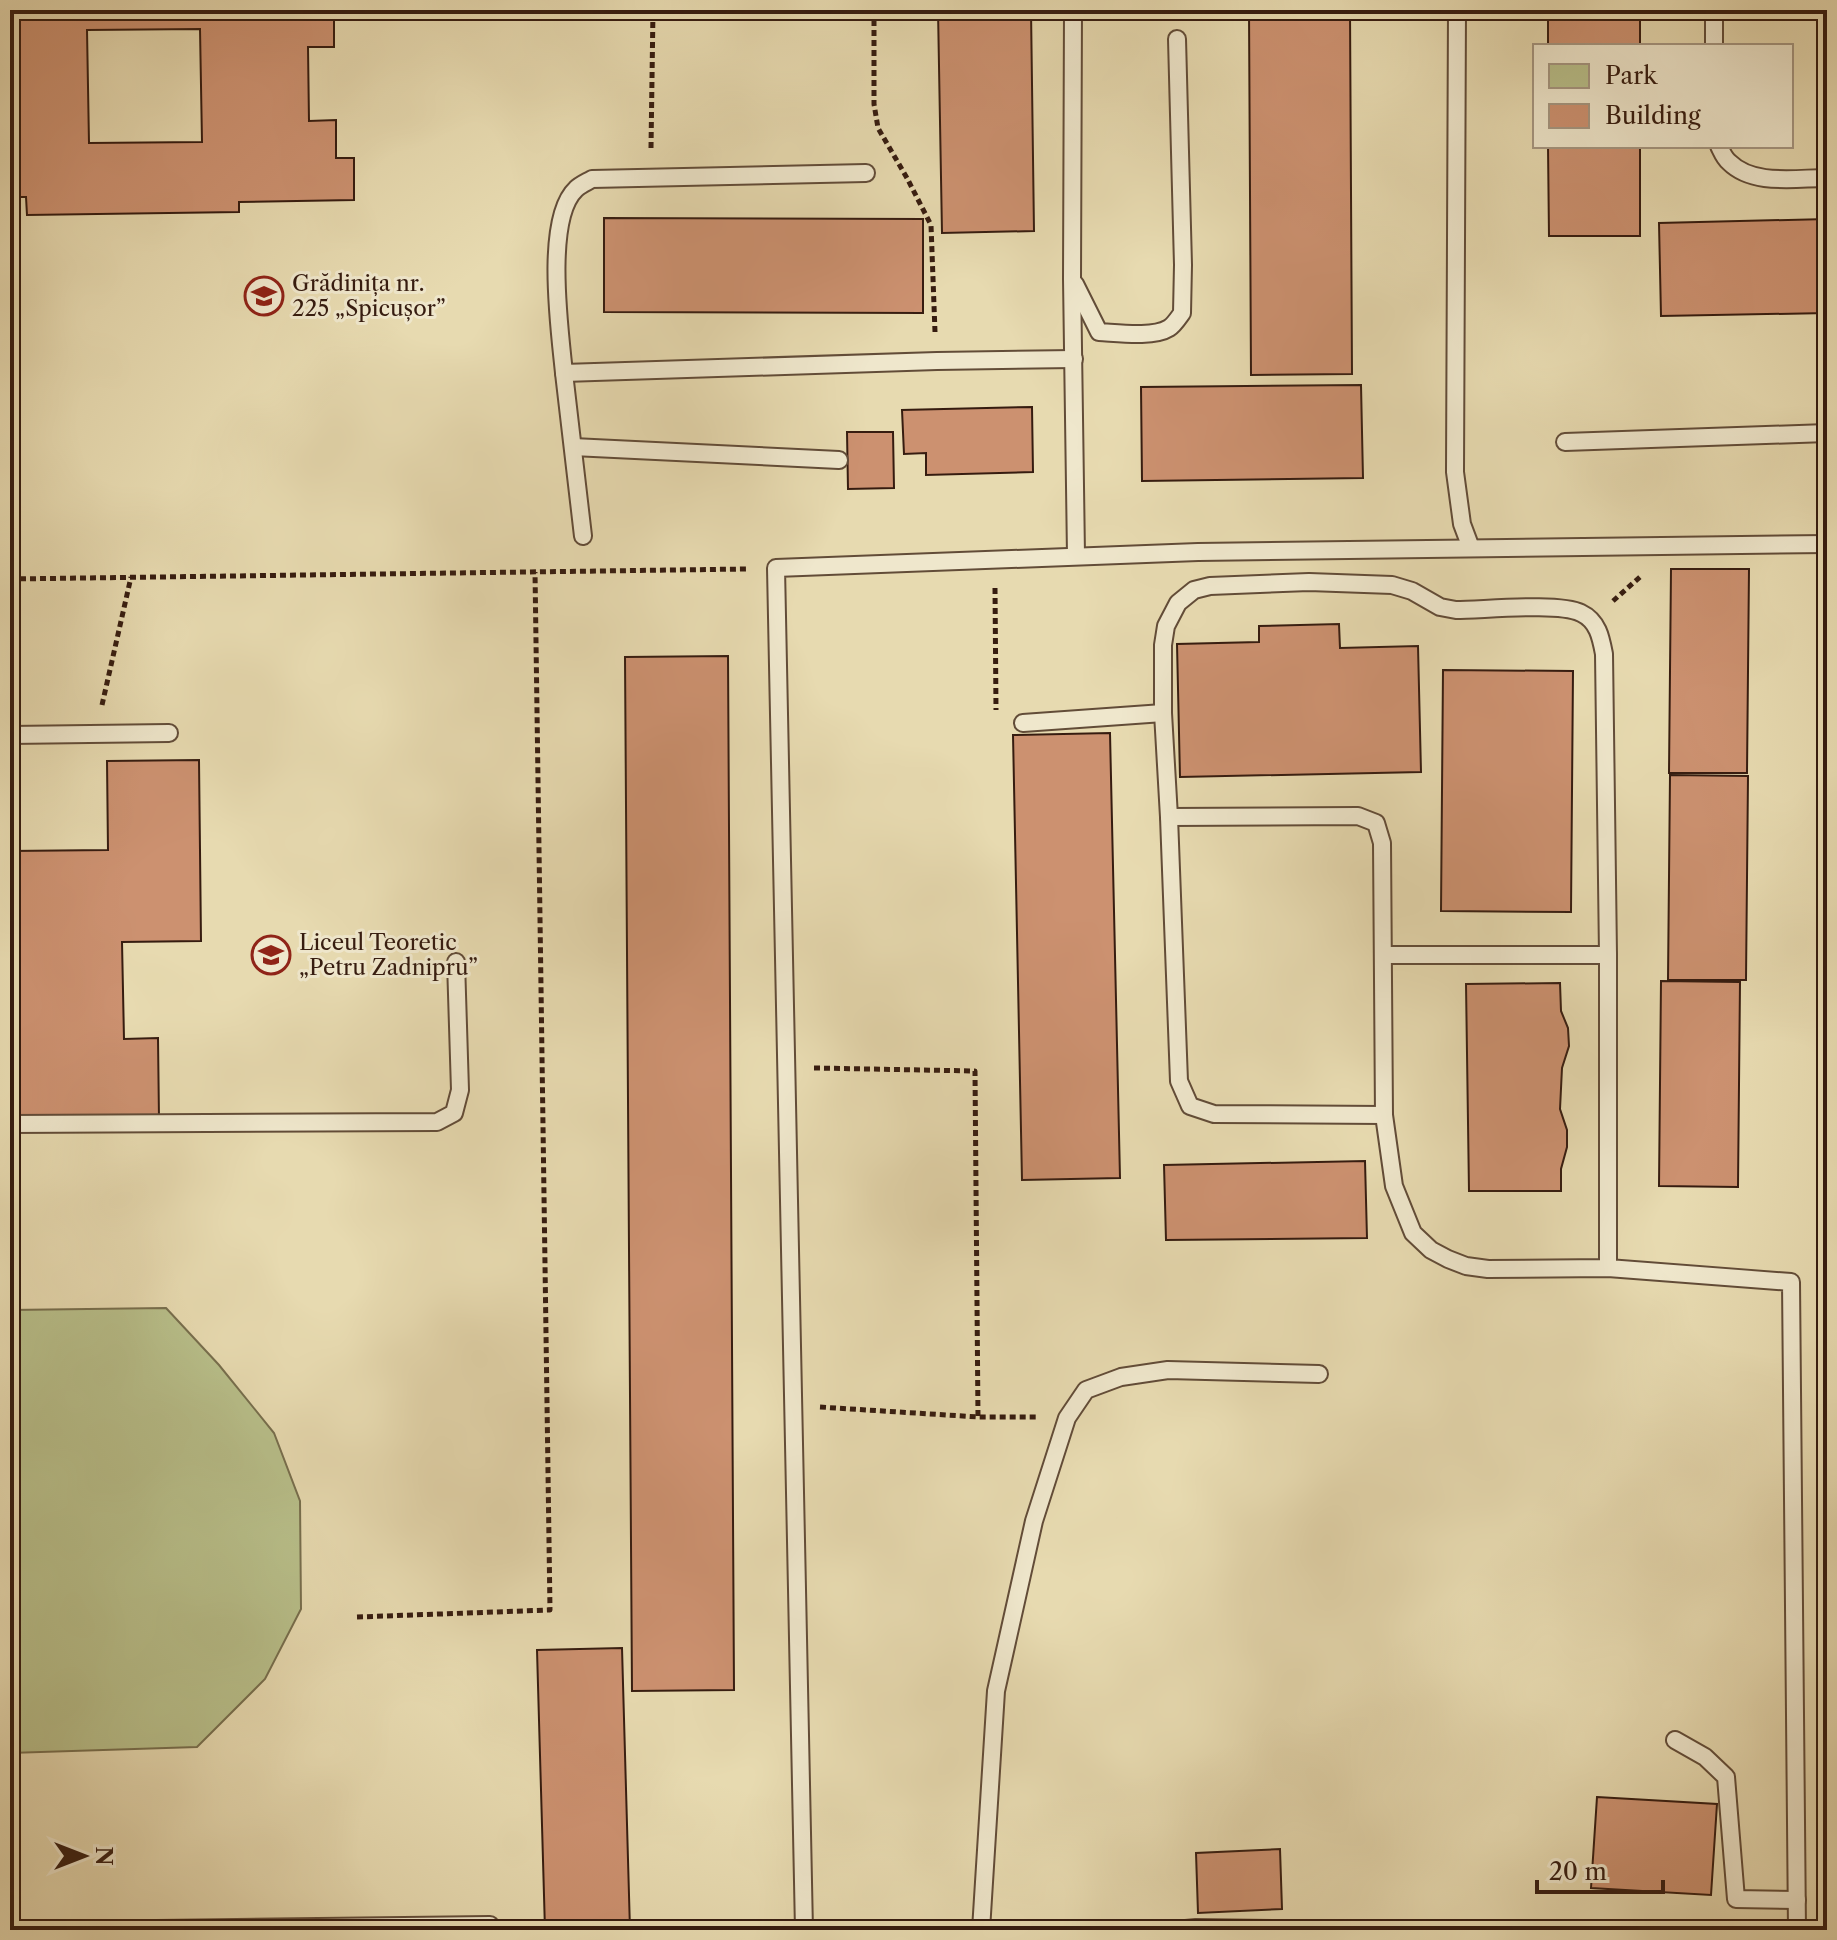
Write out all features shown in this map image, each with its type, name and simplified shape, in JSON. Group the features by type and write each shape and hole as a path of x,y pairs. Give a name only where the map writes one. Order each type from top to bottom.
{"lane":[{"path":"1073,10 1072,279 1076,555"},
{"path":"1457,10 1455,472 1462,524 1471,548"},
{"path":"1714,10 1714,44"},
{"path":"1072,279 1099,332 1154,332 1170,327 1182,313 1177,39"},
{"path":"1720,148 1727,161 1747,175 1773,179 1827,178"},
{"path":"583,536 556,292 559,233 564,210 574,190 592,179 866,173"},
{"path":"564,373 1074,359"},
{"path":"1565,442 1827,433"},
{"path":"573,447 839,460"},
{"path":"804,1930 776,568 1076,555 1827,544"},
{"path":"1384,1115 1214,1114 1190,1106 1179,1081 1163,713 1163,645 1166,626 1178,603 1194,590 1309,582 1392,585 1412,591 1440,607 1456,610 1563,607 1581,613 1592,621 1601,635 1604,654 1608,955 1608,1268"},
{"path":"1023,723 1163,713"},
{"path":"10,735 169,733"},
{"path":"1169,817 1358,816 1376,823 1382,843 1384,1115 1394,1186 1413,1233 1431,1250 1466,1266 1488,1269 1608,1268 1791,1282 1797,1930"},
{"path":"1383,955 1608,955"},
{"path":"10,1124 437,1122 454,1113 460,1090 456,962"},
{"path":"981,1930 996,1691 1034,1521 1067,1418 1086,1390 1121,1377 1168,1370 1319,1374"},
{"path":"1675,1740 1705,1757 1726,1777 1736,1899 1797,1900"},
{"path":"77,1930 490,1925"},
{"path":"1175,1930 1350,1930"}],"path":[{"path":"651,177 653,10"},
{"path":"874,10 874,104 878,128 931,225 937,361"},
{"path":"10,579 776,568"},
{"path":"357,1617 550,1610 535,572"},
{"path":"95,734 131,577"},
{"path":"994,620 996,718 1023,723"},
{"path":"786,1067 975,1071 978,1417"},
{"path":"793,1405 978,1417 1043,1417"}],"green space":[{"path":"166,1308 219,1365 274,1433 300,1501 301,1609 265,1679 197,1747 10,1753 10,1310"}],"building":[{"path":"10,10 334,10 334,47 308,47 309,121 336,120 336,158 354,158 354,200 239,202 239,212 27,215 26,197 10,197","holes":["200,29 202,142 89,143 87,30"]},
{"path":"938,10 1031,10 1034,231 942,233"},
{"path":"1249,10 1350,10 1352,374 1251,375"},
{"path":"1548,10 1640,10 1640,44 1548,44"},
{"path":"1548,148 1640,148 1640,236 1549,236"},
{"path":"604,218 923,219 923,313 604,312"},
{"path":"1827,219 1827,313 1661,316 1659,223"},
{"path":"1361,385 1363,478 1142,481 1141,387"},
{"path":"1032,407 1033,472 926,475 926,453 904,454 902,410"},
{"path":"847,432 893,432 894,488 848,489"},
{"path":"1671,569 1749,569 1747,773 1669,773"},
{"path":"1339,624 1340,648 1418,646 1421,772 1180,777 1177,644 1259,642 1259,626"},
{"path":"728,656 734,1690 632,1691 625,657"},
{"path":"1443,670 1573,671 1571,912 1441,911"},
{"path":"1110,733 1120,1178 1022,1180 1013,735"},
{"path":"199,760 201,941 122,942 124,1039 158,1038 159,1119 10,1120 10,851 108,850 107,761"},
{"path":"1670,775 1748,776 1746,980 1668,980"},
{"path":"1661,981 1740,982 1738,1187 1659,1186"},
{"path":"1560,983 1561,1011 1568,1028 1569,1046 1562,1068 1560,1109 1567,1130 1567,1147 1561,1169 1561,1191 1469,1191 1466,984"},
{"path":"1365,1161 1367,1238 1166,1240 1164,1165"},
{"path":"622,1648 630,1930 545,1930 537,1650"},
{"path":"1597,1797 1717,1804 1711,1895 1591,1888"},
{"path":"1280,1849 1282,1909 1198,1913 1196,1853"}],"place":[{"name":"Grădinița nr. 225 „Spicușor”","path":"264,296"},
{"name":"Liceul Teoretic „Petru Zadnipru”","path":"271,955"}]}
